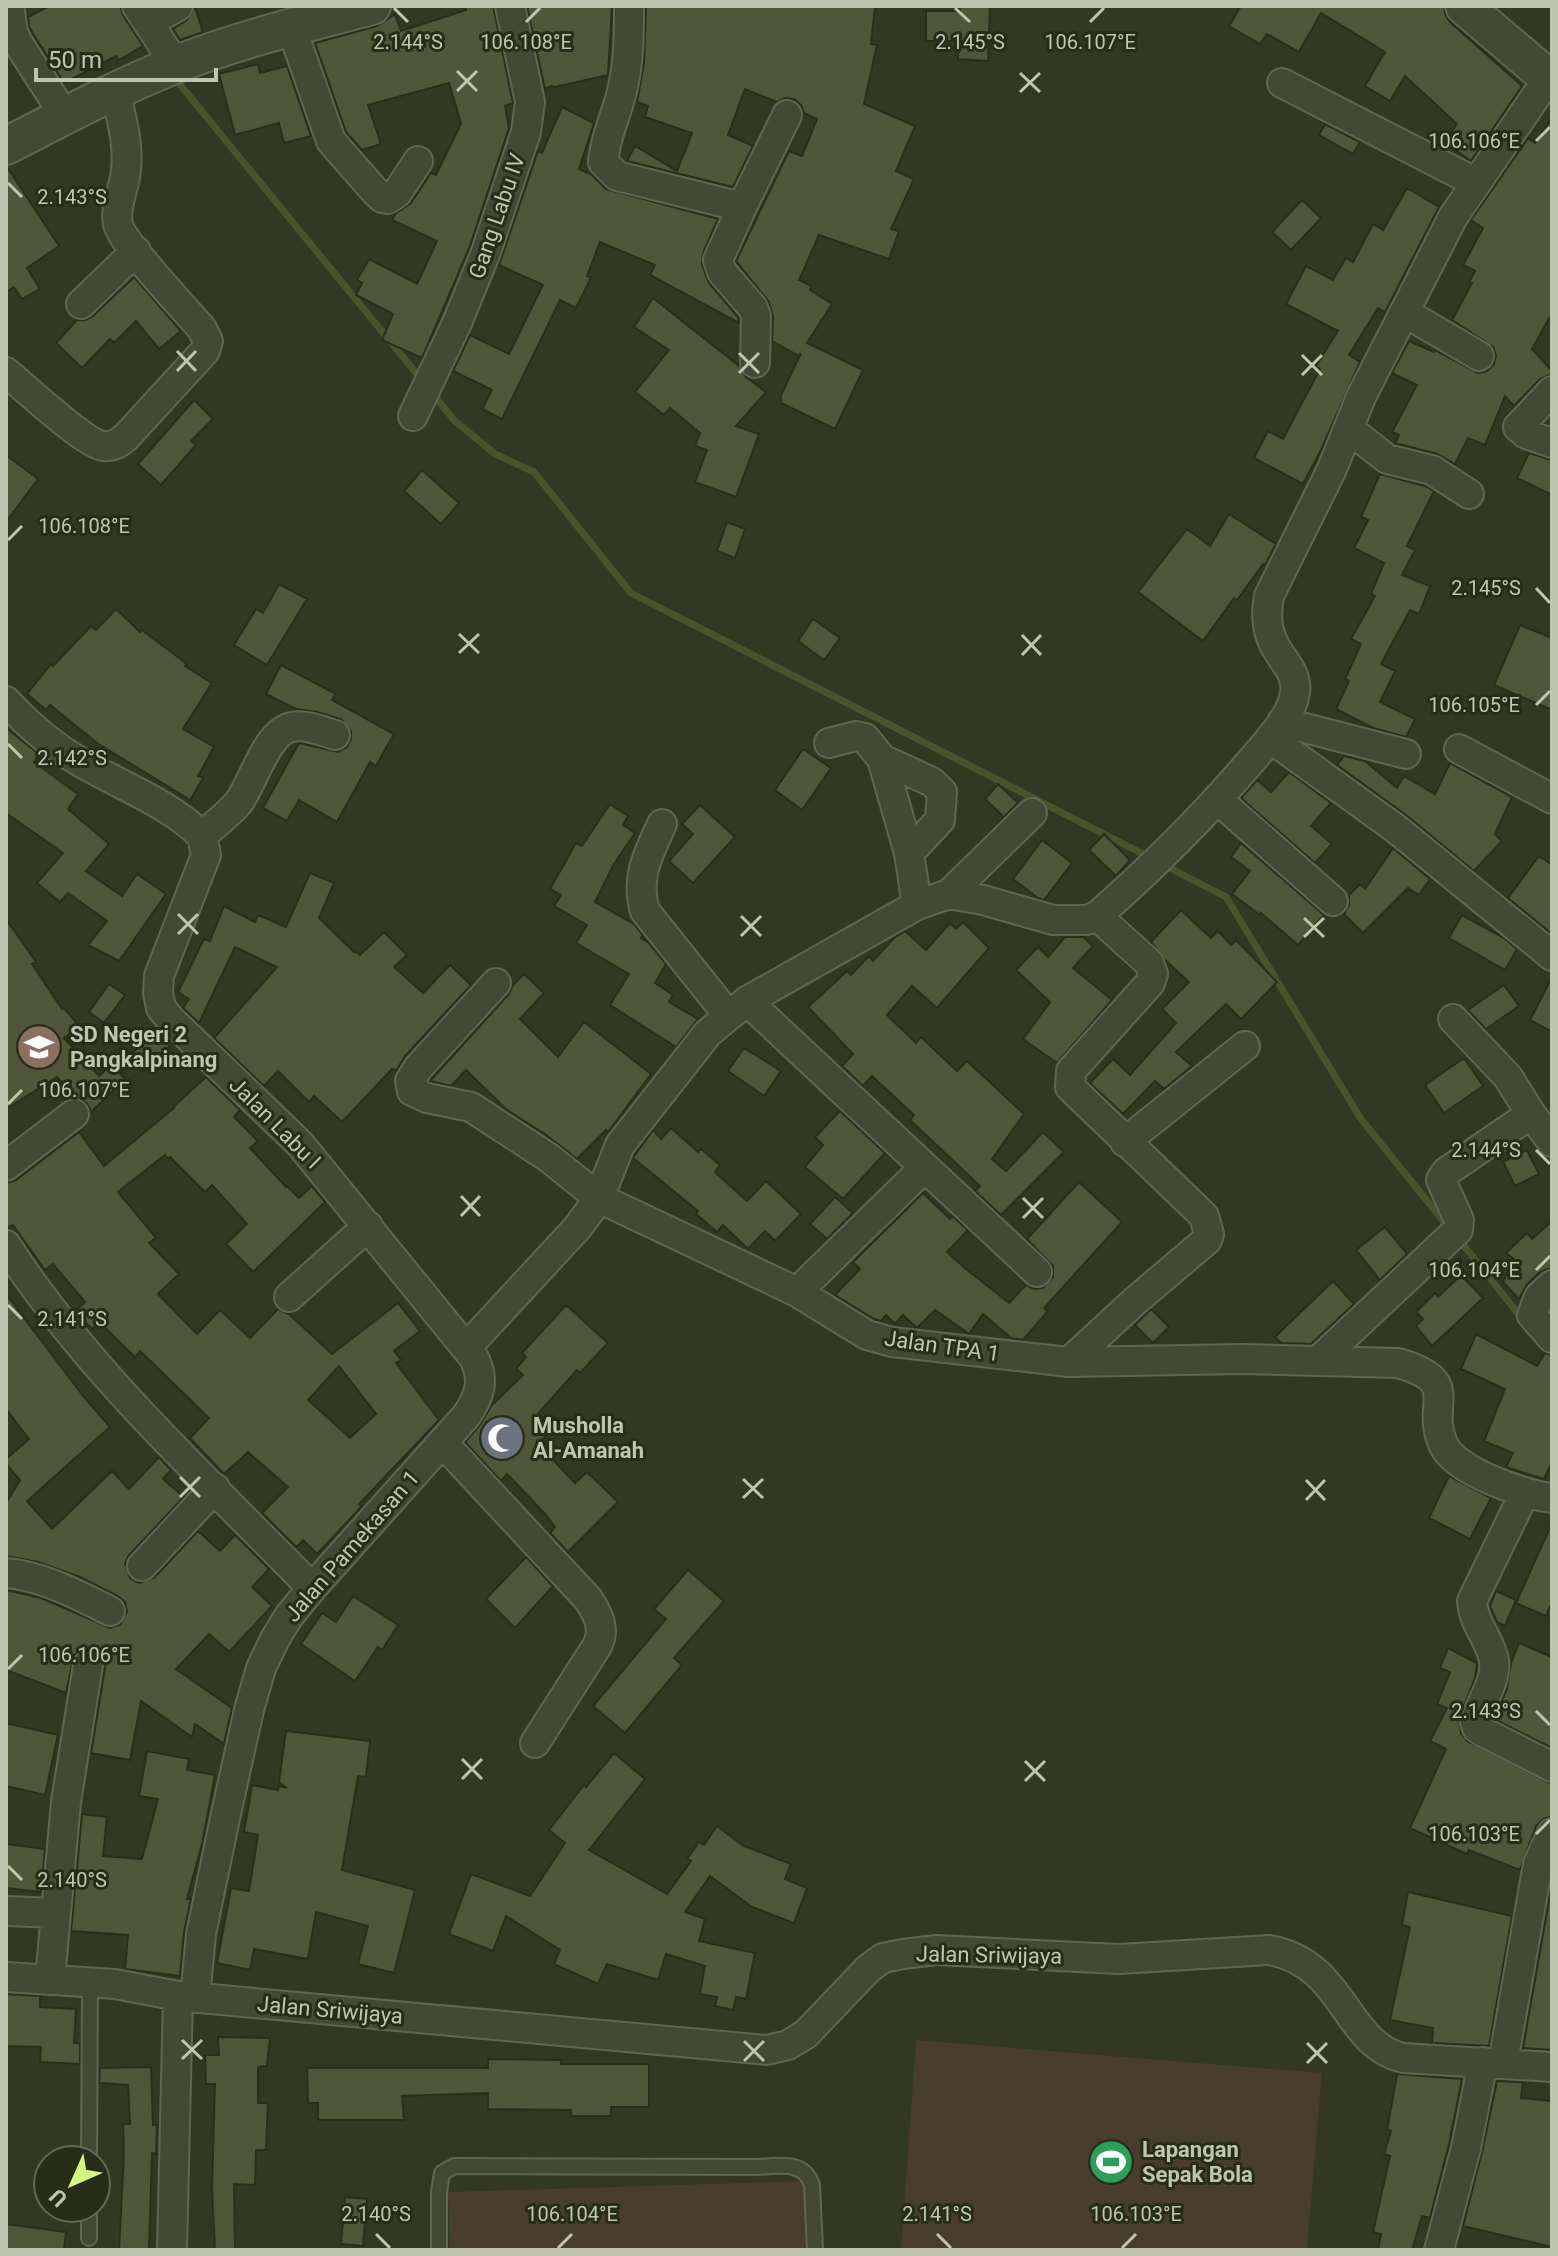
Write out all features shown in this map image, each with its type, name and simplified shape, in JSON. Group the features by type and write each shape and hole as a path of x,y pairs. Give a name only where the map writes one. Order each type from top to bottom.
{"street":[{"path":"9,6 18,43 65,116"},
{"path":"167,68 143,14 178,6"},
{"path":"6,146 167,68 291,26 372,6"},
{"name":"Gang Labu IV","path":"413,416 486,252 526,132 530,102 510,6"},
{"path":"629,6 627,69 605,144 603,162 617,176 742,207"},
{"path":"949,894 983,900 1053,920 1086,920 1097,916 1162,859 1218,800 1276,730 1294,697 1296,683 1268,631 1266,611 1269,596 1349,429 1361,397 1453,217 1551,77 1464,6"},
{"path":"291,26 331,141 373,189 382,198 388,199 397,193 418,161"},
{"path":"1282,83 1475,182"},
{"path":"6,372 99,445 116,445 205,351 208,341 202,329 118,225 126,159 123,123 115,91"},
{"path":"755,363 756,316 753,308 722,272 718,260 787,115"},
{"path":"81,304 136,251"},
{"path":"1404,312 1479,356"},
{"path":"1552,391 1518,427 1526,434 1552,443"},
{"path":"1349,429 1387,459 1432,470 1469,494"},
{"path":"6,701 49,740 81,762 154,802 202,836 240,800 270,743 280,732 290,727 306,727 335,735"},
{"path":"1276,730 1406,754"},
{"path":"1276,730 1552,956"},
{"path":"829,743 856,736 865,738 882,759 909,853 917,905"},
{"path":"1459,749 1552,799"},
{"path":"882,759 932,782 942,792 940,820 909,853"},
{"path":"1218,800 1333,901"},
{"path":"466,1348 578,1227 599,1198 620,1145 708,1033 738,1008 917,905 949,894 1032,813"},
{"path":"662,824 645,861 641,880 640,894 645,911 738,1008 1037,1272"},
{"name":"Jalan Labu I","path":"202,836 206,855 159,976 161,1008 300,1144 466,1348"},
{"path":"1069,1362 1207,1240 1209,1234 1204,1216 1070,1087 1071,1071 1150,983 1153,974 1149,963 1097,916"},
{"name":"Jalan TPA 1","path":"496,983 418,1068 410,1087 421,1096 471,1107 561,1167 599,1198 797,1292 867,1335 919,1347 1069,1362 1373,1361 1419,1369 1432,1378 1440,1391 1440,1433 1444,1447 1455,1459 1471,1470 1543,1491"},
{"path":"1453,1019 1508,1077 1552,1142"},
{"path":"1125,1142 1245,1046"},
{"path":"6,1166 74,1114"},
{"path":"1319,1360 1458,1230 1459,1220 1441,1180 1446,1172 1531,1114"},
{"path":"797,1292 923,1169"},
{"path":"289,1297 368,1226"},
{"path":"6,1245 34,1290 142,1413 312,1588"},
{"path":"1552,1285 1539,1297 1532,1315 1552,1338"},
{"name":"Jalan Pamekasan 1","path":"186,1997 261,1668 289,1616 476,1402 481,1384 480,1370 466,1348"},
{"path":"443,1443 588,1599 601,1626 597,1646 535,1743"},
{"path":"142,1566 215,1488"},
{"path":"1543,1491 1472,1601 1477,1623 1494,1659 1495,1672 1475,1722 1483,1732 1552,1767"},
{"path":"6,1573 36,1579 110,1611"},
{"path":"50,1980 66,1802 88,1665"},
{"path":"1439,2250 1493,2063 1535,1876 1552,1833"},
{"path":"6,1911 56,1913"},
{"name":"Jalan Sriwijaya","path":"6,1977 115,1984 186,1997 767,2050 788,2045 806,2034 868,1969 883,1958 903,1954 936,1950 1119,1959 1269,1950 1288,1953 1317,1972 1373,2042 1388,2054 1403,2058 1552,2067"},
{"path":"172,2250 186,1997"}],"lane":[{"path":"89,2144 90,1983"},
{"path":"439,2250 442,2173 454,2166 791,2165 803,2171 812,2185 815,2250"},
{"path":"89,2224 89,2238"}],"shaded area":[{"name":"Lapangan Sepak Bola","path":"916,2040 1322,2073 1307,2250 901,2250"},
{"path":"806,2181 806,2250 450,2250 448,2192"}],"building":[{"path":"49,6 120,6 143,46 119,60 116,56 64,83 29,27 28,17"},
{"path":"465,6 493,6 513,103 505,106 509,128 470,246 422,358 382,340 393,314 356,295 362,283 357,280 369,259 417,284 437,241 392,220 395,214 411,203 431,173 436,175 461,124 449,83 368,105 381,144 362,150 346,132 315,43 377,26 395,14 401,31 466,10"},
{"path":"527,6 612,6 608,75 545,89"},
{"path":"646,6 875,6 871,44 877,45 864,104 915,126 896,171 914,179 891,229 899,231 889,259 819,235 799,280 812,286 810,290 832,304 807,343 863,370 835,429 781,403 781,395 801,353 799,356 772,341 773,316 769,302 736,261 789,151 802,156 817,119 804,113 794,99 785,98 777,102 745,89 728,135 753,146 733,187 627,161 635,146 677,171 692,133 645,117 648,106 637,102 644,63"},
{"path":"960,6 990,6 988,61 958,59 959,41 926,41 926,11 960,11"},
{"path":"1241,6 1444,6 1450,22 1522,86 1471,161 1444,142 1457,124 1405,76 1390,101 1365,86 1385,52 1321,13 1299,52 1267,34 1260,44 1229,26"},
{"path":"195,7 203,32 180,40 173,29 187,20"},
{"path":"258,64 260,73 287,66 311,136 284,143 279,123 235,135 219,74"},
{"path":"562,107 594,123 579,169 592,175 606,189 718,219 703,253 702,265 709,283 738,317 739,323 650,275 655,265 600,242 587,276 591,278 576,308 560,300 502,419 482,409 492,390 453,371 470,335 509,354 543,285 499,265 538,151 542,153"},
{"path":"1552,119 1552,313 1532,349 1552,374 1540,379 1514,406 1505,396 1485,445 1468,438 1455,464 1437,454 1395,443 1399,435 1392,432 1417,385 1392,373 1409,341 1435,350 1478,373 1487,371 1494,364 1496,355 1493,347 1452,320 1475,271 1463,265 1483,228 1471,220 1528,138 1535,143"},
{"path":"1325,124 1360,142 1353,154 1319,135"},
{"path":"7,167 59,246 27,268 40,289 22,299 14,287 6,292"},
{"path":"1407,188 1439,207 1385,312 1378,308 1349,355 1360,362 1303,484 1254,458 1268,431 1283,439 1320,369 1316,366 1338,331 1286,304 1306,266 1333,280 1346,258 1353,262 1373,224 1383,230"},
{"path":"1302,200 1321,218 1291,250 1272,232"},
{"path":"134,277 181,331 159,349 136,321 114,343 110,339 82,368 56,343 77,320 93,316"},
{"path":"653,298 739,366 746,377 766,392 736,426 759,434 736,497 695,482 707,450 695,446 700,433 670,408 664,415 635,392 669,350 634,327"},
{"path":"194,400 213,419 191,441 196,445 161,485 138,464"},
{"path":"1529,453 1552,460 1552,495 1517,478"},
{"path":"6,455 38,479 6,522"},
{"path":"422,470 459,503 441,524 404,491"},
{"path":"1380,474 1434,491 1407,546 1415,550 1402,575 1430,586 1419,614 1410,610 1381,664 1395,671 1380,702 1415,719 1406,737 1373,728 1336,709 1361,644 1351,639 1375,596 1371,594 1384,563 1354,548 1368,520 1361,517"},
{"path":"1229,514 1276,544 1265,565 1237,600 1234,598 1203,641 1138,592 1187,529 1210,546"},
{"path":"727,522 745,529 735,558 717,551"},
{"path":"279,584 307,599 267,665 234,645 256,609 263,613"},
{"path":"116,609 140,632 142,630 187,664 185,666 212,683 183,729 214,747 198,776 203,778 190,800 97,743 50,705 46,710 27,694 51,664 53,666 91,626 96,630"},
{"path":"813,619 840,638 824,660 798,641"},
{"path":"1520,625 1552,638 1552,710 1494,685"},
{"path":"281,665 336,694 332,700 394,734 376,766 370,762 337,822 299,800 287,821 263,808 299,743 338,752 347,747 351,739 351,731 341,719 296,709 266,694"},
{"path":"6,728 39,754 34,762 78,794 68,809 109,844 86,871 122,896 137,874 166,894 119,961 88,945 107,921 68,893 60,902 37,883 63,853 6,813"},
{"path":"803,749 831,768 802,810 775,790"},
{"path":"1344,756 1365,761 1397,788 1404,776 1435,794 1450,763 1512,797 1495,834 1502,841 1474,871 1406,815 1337,765"},
{"path":"1289,772 1331,803 1311,826 1332,844 1315,863 1241,798 1257,780 1271,792"},
{"path":"998,784 1018,803 1004,817 985,799"},
{"path":"610,804 628,816 623,825 635,833 614,864 595,902 634,924 643,935 641,938 666,964 655,983 673,995 669,1002 698,1019 676,1047 610,1005 629,974 576,943 587,925 554,906 561,895 550,889 576,843 582,846"},
{"path":"700,805 735,837 693,883 669,861 693,834 682,824"},
{"path":"1104,834 1130,860 1116,876 1089,850"},
{"path":"1042,840 1072,863 1044,900 1013,879"},
{"path":"1241,843 1324,915 1298,945 1261,913 1232,894 1250,871 1231,857"},
{"path":"1393,848 1430,879 1419,895 1408,888 1363,933 1344,914 1349,905 1349,895 1360,884 1365,889"},
{"path":"1539,856 1552,865 1552,934 1508,898"},
{"path":"310,873 334,883 319,918 354,952 360,955 384,932 407,955 394,967 423,993 450,965 471,985 405,1056 396,1071 392,1069 342,1122 314,1096 309,1102 278,1071 264,1086 214,1038 277,967 235,947 199,1023 183,1008 189,999 178,992 204,939 210,941 224,906 255,922 258,915 286,927"},
{"path":"1181,910 1211,938 1218,931 1231,945 1236,940 1277,982 1241,1019 1226,1004 1176,1052 1192,1066 1164,1089 1155,1081 1123,1114 1090,1083 1113,1059 1130,1075 1176,1023 1162,1009 1189,982 1151,942"},
{"path":"1462,915 1504,938 1517,949 1505,970 1449,938"},
{"path":"6,919 36,962 32,964 62,1009 79,1026 64,1038 99,1076 112,1064 125,1079 91,1112 87,1103 76,1098 57,1077 6,1109"},
{"path":"963,922 989,948 937,1008 912,986 887,1015 916,1043 921,1037 957,1071 967,1061 1024,1114 992,1159 1006,1171 1043,1132 1064,1152 1001,1215 975,1191 980,1186 910,1120 914,1115 872,1076 863,1086 842,1066 853,1054 808,1007 847,971 851,975 869,956 873,961 894,938 905,931 926,950 950,923 956,929"},
{"path":"1065,937 1083,937 1093,946 1073,968 1112,1000 1057,1063 1023,1039 1050,1002 1016,970 1038,947 1048,957"},
{"path":"524,974 544,993 520,1019 558,1057 584,1022 651,1074 608,1132 606,1130 577,1159 507,1110 466,1070 451,1086 430,1081"},
{"path":"1552,977 1552,1032 1530,1020"},
{"path":"109,984 125,995 104,1023 89,1012"},
{"path":"1504,985 1519,1006 1486,1029 1468,1010"},
{"path":"157,1030 172,1044 143,1071 129,1056"},
{"path":"744,1048 781,1071 764,1096 728,1071"},
{"path":"1464,1058 1483,1086 1444,1113 1425,1085"},
{"path":"206,1077 240,1110 234,1117 258,1141 250,1148 286,1187 299,1198 312,1186 325,1202 253,1272 226,1244 247,1224 212,1185 205,1192 170,1157 168,1159 165,1155 118,1192 156,1238 149,1243 179,1274 158,1294 197,1334 220,1310 250,1338 278,1309 289,1314 332,1354 398,1303 420,1331 394,1351 401,1360 396,1363 439,1420 359,1504 362,1506 317,1554 303,1540 297,1547 262,1513 288,1487 248,1452 224,1474 190,1438 209,1418 140,1351 135,1357 99,1322 92,1329 75,1312 85,1302 53,1264 45,1270 13,1225 6,1228 6,1183 16,1180 79,1132 104,1166","holes":["339,1366 376,1414 350,1438 308,1400"]},
{"path":"840,1111 885,1153 843,1199 805,1167 823,1145 815,1137"},
{"path":"671,1128 698,1152 701,1149 720,1165 715,1172 747,1201 766,1181 801,1214 775,1241 765,1231 748,1249 723,1225 717,1232 696,1214 698,1211 633,1158 653,1130 661,1139"},
{"path":"1527,1150 1539,1174 1515,1186 1503,1162"},
{"path":"1079,1182 1122,1222 1044,1308 1048,1311 1023,1340 1011,1338 983,1314 969,1334 935,1310 917,1328 903,1315 895,1324 886,1315 881,1321 874,1319 835,1295 860,1269 853,1262 923,1193 950,1219 952,1216 968,1230 947,1252 966,1269 1009,1303 1026,1285 1034,1289 1043,1288 1053,1277 1053,1266 1027,1239"},
{"path":"835,1197 853,1213 827,1239 810,1224"},
{"path":"1552,1221 1552,1268 1540,1272 1527,1284 1519,1299 1503,1282 1514,1259 1506,1253 1527,1233 1532,1239"},
{"path":"1385,1227 1407,1254 1380,1280 1356,1250"},
{"path":"1461,1275 1483,1298 1432,1346 1416,1326 1423,1319 1416,1312 1435,1293 1438,1297"},
{"path":"1333,1281 1354,1304 1311,1344 1281,1343 1275,1337"},
{"path":"6,1294 110,1427 27,1501 52,1529 112,1471 129,1489 159,1457 171,1470 163,1479 184,1497 129,1555 125,1563 130,1578 139,1583 154,1578 198,1531 220,1551 235,1535 269,1569 252,1587 272,1606 229,1652 209,1634 176,1669 232,1708 224,1744 195,1724 192,1737 141,1701 130,1760 91,1753 105,1668 99,1652 91,1648 74,1655 66,1693 6,1670 6,1590 41,1598 110,1628 120,1625 127,1611 125,1602 118,1596 80,1577 38,1562 6,1556 6,1503 20,1480 6,1464 6,1459 29,1439 6,1409"},
{"path":"566,1305 608,1343 580,1373 577,1370 534,1418 549,1433 538,1444 575,1483 587,1472 618,1502 568,1552 550,1533 555,1527 545,1514 507,1474 501,1481 465,1442 491,1406 523,1375 516,1369 526,1357 522,1353"},
{"path":"1151,1309 1169,1327 1153,1343 1135,1325"},
{"path":"1476,1334 1537,1366 1545,1353 1552,1355 1552,1462 1544,1479 1506,1467 1513,1453 1484,1441 1505,1389 1461,1369"},
{"path":"1449,1476 1491,1498 1470,1539 1429,1518"},
{"path":"1552,1523 1552,1602 1546,1616 1516,1603"},
{"path":"526,1557 553,1586 515,1628 486,1599"},
{"path":"688,1570 724,1601 674,1658 682,1665 625,1733 593,1706 666,1619 654,1609"},
{"path":"1496,1591 1516,1600 1505,1626 1497,1622 1490,1606"},
{"path":"353,1596 398,1625 382,1650 378,1647 355,1681 301,1644 322,1613 336,1622"},
{"path":"1519,1643 1552,1657 1552,1748 1494,1719 1507,1689 1511,1663"},
{"path":"1448,1648 1477,1663 1475,1678 1459,1718 1461,1733 1467,1741 1552,1784 1552,1816 1536,1826 1520,1870 1469,1850 1467,1854 1410,1828 1446,1749 1430,1741 1447,1708 1437,1704 1450,1672 1440,1668"},
{"path":"6,1723 58,1735 45,1795 6,1786"},
{"path":"286,1731 370,1741 366,1777 358,1776 342,1870 415,1890 394,1973 358,1964 368,1926 316,1912 308,1959 254,1949 250,1970 217,1963 231,1888 249,1891 258,1835 244,1832 252,1785 278,1790 279,1786 287,1788 279,1782"},
{"path":"147,1751 189,1759 187,1770 215,1775 202,1844 187,1899 191,1899 180,1976 125,1969 128,1935 71,1931 82,1814 107,1817 103,1856 142,1859 158,1799 139,1796"},
{"path":"614,1753 645,1779 589,1850 667,1894 691,1861 687,1859 699,1842 704,1845 717,1826 744,1846 791,1864 785,1879 807,1888 794,1923 752,1907 710,1876 685,1912 705,1919 699,1941 755,1953 746,1999 736,1997 733,2010 715,2006 717,1997 700,1994 705,1966 666,1954 658,1980 607,1964 598,1984 554,1964 560,1950 506,1916 493,1951 449,1934 471,1874 530,1896 565,1843 549,1830"},
{"path":"6,1844 45,1849 41,1892 6,1888"},
{"path":"1552,1883 1552,2050 1523,2048"},
{"path":"1408,1892 1512,1916 1489,2046 1432,2043 1433,2028 1390,2020 1410,1927 1402,1925"},
{"path":"6,1994 40,1996 40,2007 76,2009 74,2043 80,2043 80,2064 40,2062 41,2047 6,2046"},
{"path":"218,2037 270,2038 267,2066 258,2067 258,2103 268,2103 266,2150 256,2150 255,2185 234,2184 235,2250 215,2250 212,2188 215,2084 206,2084 205,2055 219,2055"},
{"path":"488,2059 561,2060 561,2064 649,2064 649,2107 611,2107 611,2116 571,2116 571,2110 488,2109 488,2093 402,2096 404,2120 318,2120 318,2103 308,2103 307,2068 488,2068"},
{"path":"151,2067 153,2125 157,2125 156,2154 152,2153 149,2250 119,2250 123,2124 130,2124 128,2085 99,2083 100,2068"},
{"path":"1397,2074 1462,2079 1430,2218 1422,2216 1412,2250 1378,2250 1381,2234 1373,2232 1390,2156 1384,2154 1391,2131 1387,2130"},
{"path":"1497,2081 1523,2082 1521,2098 1552,2101 1552,2247 1463,2226"},
{"path":"345,2197 367,2199 363,2246 341,2244"},
{"path":"6,2224 66,2232 64,2250 6,2250"}],"waterway":[{"path":"173,76 421,379"},
{"path":"431,392 455,421 495,454 534,472 631,593 1151,858"},
{"path":"1162,864 1226,897 1361,1119 1449,1228"},
{"path":"1457,1237 1524,1321"}],"place":[{"name":"SD Negeri 2 Pangkalpinang","path":"39,1047"},
{"name":"Musholla Al-Amanah","path":"502,1438"},
{"name":"Lapangan Sepak Bola","path":"1111,2162"}]}
